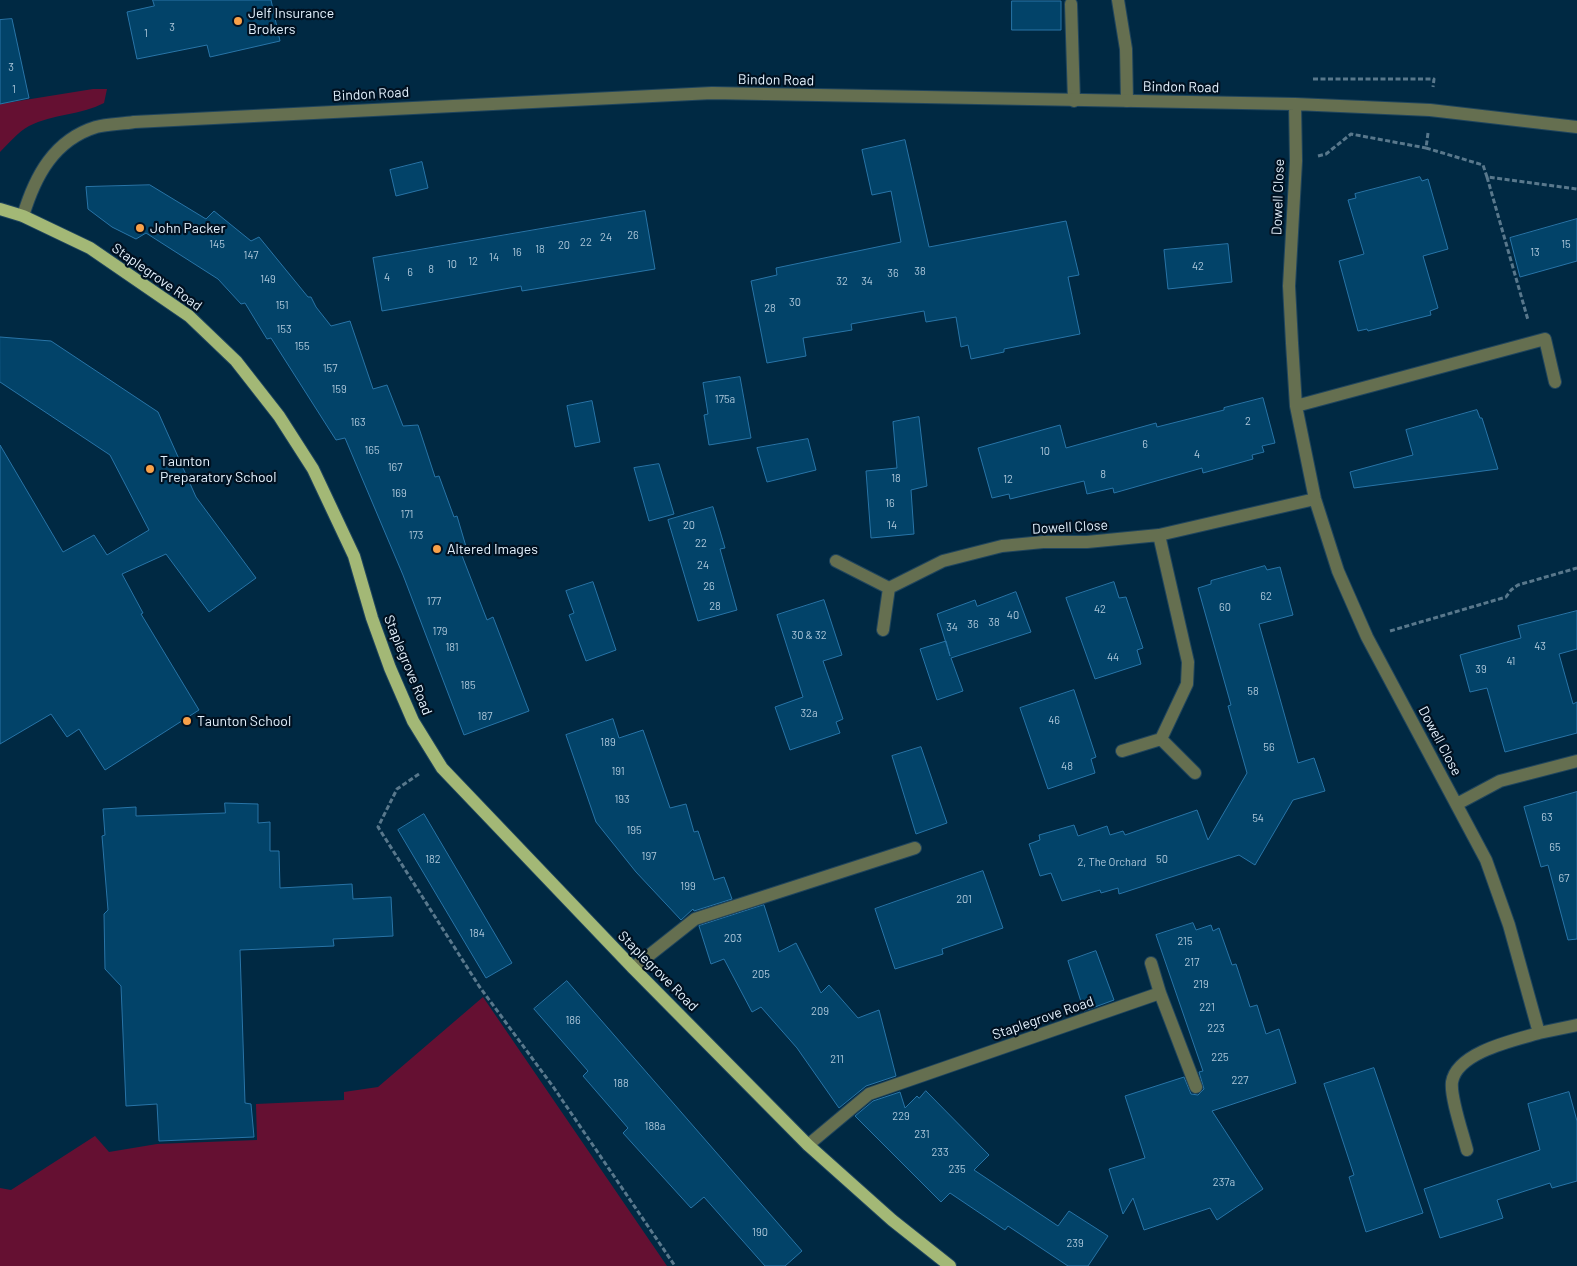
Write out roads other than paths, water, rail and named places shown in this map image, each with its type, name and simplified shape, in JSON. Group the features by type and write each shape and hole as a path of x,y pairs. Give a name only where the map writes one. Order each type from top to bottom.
{"main road":[{"name":"Staplegrove Road","path":"0,210 23,216 90,248 189,316 236,361 279,416 313,469 354,556 372,618 390,668 413,721 437,760 467,796 808,1145 892,1220 950,1266"}],"street":[{"path":"1118,0 1126,49 1127,101"},
{"path":"1071,4 1074,101"},
{"name":"Bindon Road","path":"23,216 30,191 44,165 72,136 97,127 134,122 712,93 1295,104 1430,110 1577,127"},
{"name":"Dowell Close","path":"1295,104 1296,161 1289,286 1296,406 1315,499 1338,571 1367,637 1486,860 1511,934 1539,1033"},
{"path":"1296,406 1545,339 1555,382"},
{"name":"Dowell Close","path":"889,588 943,561 1002,546 1043,542 1087,542 1159,535 1315,499"},
{"path":"1122,751 1161,739 1187,684 1188,662 1159,535"},
{"path":"836,561 889,588 883,630"},
{"path":"1161,739 1195,772"},
{"path":"1457,804 1500,781 1577,761"},
{"path":"633,968 695,919 915,848"},
{"path":"1151,963 1160,993 1196,1087"},
{"name":"Staplegrove Road","path":"808,1145 869,1094 1160,993"},
{"path":"1467,1150 1452,1082 1458,1068 1486,1049 1539,1033 1577,1025"}],"place":[{"name":"Jelf Insurance Brokers","path":"238,21"},
{"name":"John Packer","path":"140,228"},
{"name":"Taunton Preparatory School","path":"150,469"},
{"name":"Altered Images","path":"437,549"},
{"name":"Taunton School","path":"187,721"}]}
